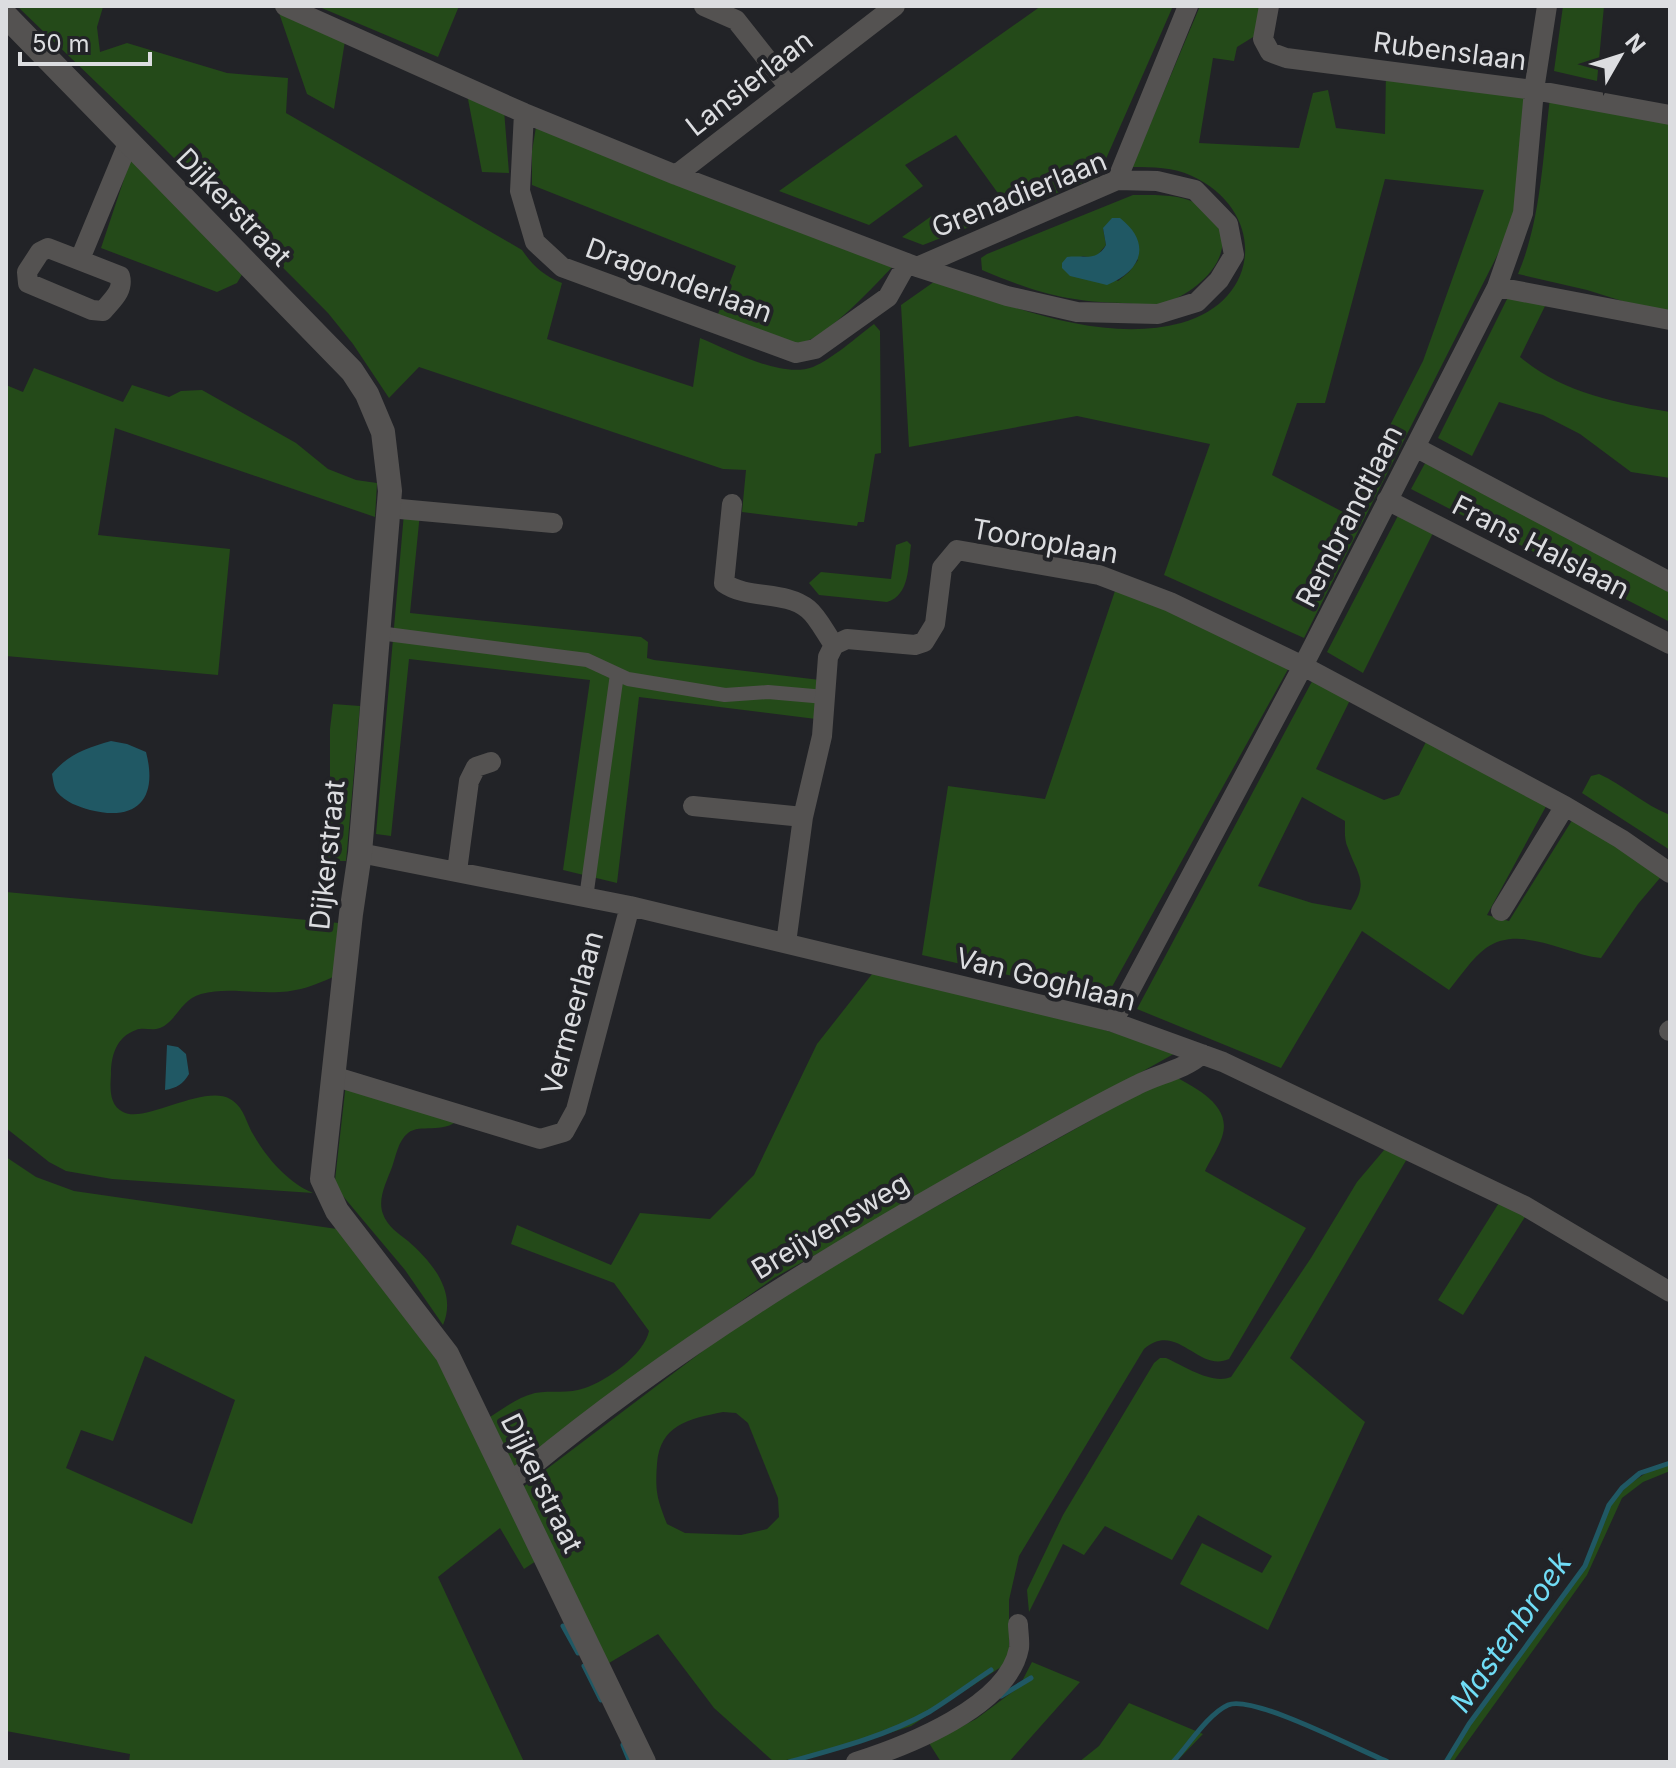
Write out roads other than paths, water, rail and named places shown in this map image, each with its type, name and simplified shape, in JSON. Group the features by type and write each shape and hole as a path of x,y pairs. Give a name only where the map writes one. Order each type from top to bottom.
{"street":[{"name":"Grenadierlaan","path":"285,6 524,113 676,175 912,265 1007,296 1077,312 1158,314 1197,302 1219,280 1234,255 1228,224 1195,190 1157,181 1117,180 912,265"},
{"path":"704,6 736,20 789,87"},
{"name":"Lansierlaan","path":"676,175 895,6"},
{"path":"1117,180 1188,6"},
{"name":"Rubenslaan","path":"1269,6 1263,39 1270,52 1286,58 1534,90 1670,115"},
{"name":"Rembrandtlaan","path":"1113,1022 1303,666 1497,287 1523,213 1534,90 1547,6"},
{"name":"Dijkerstraat","path":"6,16 352,371 367,394 383,432 390,491 379,633 360,853 322,1179 337,1211 447,1354 644,1762"},
{"name":"Dragonderlaan","path":"524,113 520,191 535,242 562,267 796,353 815,349 888,297 912,265"},
{"path":"80,259 129,141"},
{"path":"1497,287 1670,320"},
{"name":"Frans Halslaan","path":"1415,447 1670,582"},
{"name":"Frans Halslaan","path":"1387,500 1670,644"},
{"path":"732,504 724,583 733,590 781,598 808,608 834,645 828,657 822,736 803,817 786,943"},
{"path":"389,508 553,523"},
{"name":"Tooroplaan","path":"834,645 847,639 915,645 924,642 935,624 942,568 957,550 1099,575 1170,602 1303,666 1565,806 1670,873"},
{"path":"379,633 587,660 628,679 725,695 768,692 825,697"},
{"path":"586,898 617,674"},
{"path":"457,871 469,781 476,767 491,762"},
{"path":"693,806 803,817"},
{"path":"1501,911 1565,806"},
{"name":"Van Goghlaan","path":"360,853 630,906 1113,1022 1202,1054 1525,1206 1670,1292"},
{"name":"Vermeerlaan","path":"333,1076 540,1139 564,1132 576,1110 630,906"},
{"name":"Breijvensweg","path":"508,1481 527,1470 636,1384 788,1283 997,1161 1138,1084 1194,1061 1202,1054"},
{"path":"856,1762 937,1730 990,1695 1009,1672 1019,1648 1018,1624"}],"water":[{"path":"1112,218 1120,218 1136,237 1139,256 1135,264 1107,285 1070,276 1062,268 1062,263 1067,257 1098,254 1106,245 1103,228"},
{"path":"111,741 146,752 149,782 140,803 132,809 107,813 81,807 60,796 52,774 58,767 78,753"},
{"path":"167,1045 178,1047 186,1054 189,1074 179,1085 165,1090"}],"waterway":[{"name":"Mastenbroek","path":"1446,1762 1469,1724 1585,1566 1609,1505 1622,1488 1640,1473 1670,1463"},
{"path":"563,1626 578,1653"},
{"path":"584,1666 601,1700"},
{"path":"789,1762 913,1721 991,1670"},
{"path":"1001,1696 1031,1678"},
{"name":"Mastenbroek","path":"1173,1762 1213,1715 1228,1705 1241,1704 1282,1715 1388,1762"},
{"path":"623,1745 630,1762"}]}
